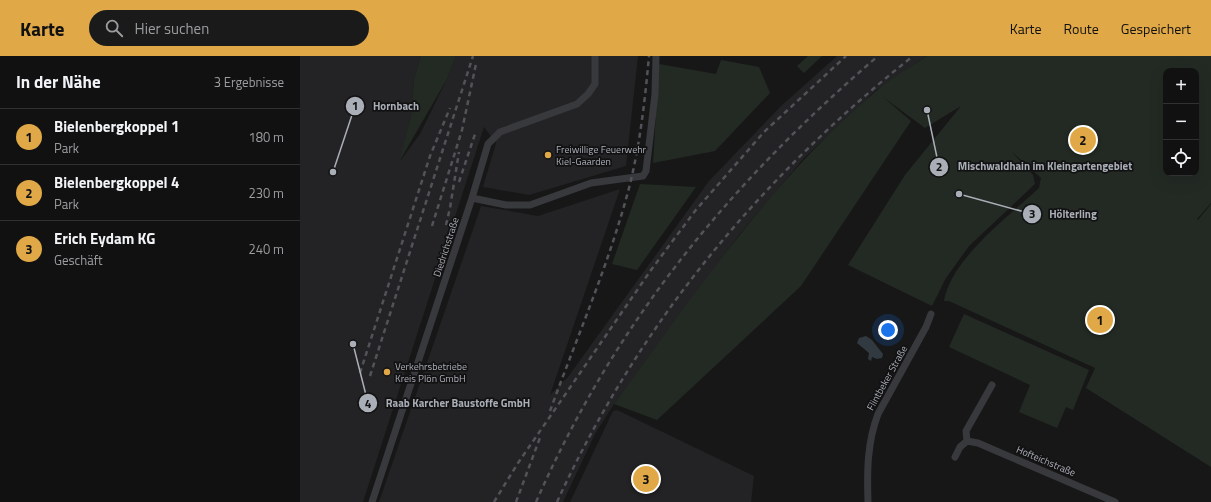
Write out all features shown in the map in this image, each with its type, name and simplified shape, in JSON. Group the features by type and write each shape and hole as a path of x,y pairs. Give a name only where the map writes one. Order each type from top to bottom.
{"street":[{"name":"Diedrichstraße","path":"372,502 472,198 488,144 492,138 500,132 577,104 588,94 595,84 596,56"},
{"path":"472,198 506,205 530,205 591,183 643,176 646,171 653,109 656,56"},
{"name":"Flintbeker Straße","path":"868,502 868,456 873,426 878,414 926,327 931,314"},
{"path":"955,457 960,447 967,441 966,431 992,385"},
{"name":"Hofteichstraße","path":"967,441 978,443 1115,502"}],"shaded area":[{"path":"300,56 421,56 414,78 411,116 400,161 420,134 447,79 456,56 638,56 626,166 529,195 483,187 496,143 484,127 363,502 300,502"},
{"path":"421,56 456,56 447,79 399,162 411,116 414,78"},
{"path":"808,56 822,56 804,73 797,66"},
{"path":"837,56 927,56 875,91 804,158 739,235 614,404 595,434 563,502 379,502 481,206 538,216 620,189 550,395 568,377 709,181 781,106"},
{"path":"927,56 1211,56 1211,203 1197,219 1198,220 1211,204 1211,467 1086,388 1095,368 949,301 944,301 949,285 957,270 969,254 997,225 1039,188 1041,178 1011,151 1033,175 1035,184 969,246 946,278 932,306 848,265 905,175 961,106 925,128 883,97 911,121 801,286 657,420 614,404 704,281 768,201 837,126 881,87"},
{"path":"721,60 759,67 770,93 715,151 653,163 659,64 716,74"},
{"path":"640,184 696,187 637,270 612,264"},
{"path":"964,314 1089,370 1073,410 1066,407 1057,428 1019,412 1030,385 949,347"},
{"path":"866,336 872,340 883,354 882,358 877,359 872,357 871,361 868,359 869,353 857,343 859,338"},
{"path":"617,410 754,476 751,502 570,502 613,411"}],"railway":[{"path":"370,376 473,56"},
{"path":"550,411 612,244 629,188 642,122 649,56"},
{"path":"494,502 518,463 651,270 695,211 764,132 846,56"},
{"path":"536,502 568,436 602,374 640,315 681,259 725,206 773,154 824,104 878,56"},
{"path":"557,502 590,436 626,374 665,314 708,258 755,204 804,152 857,103 913,56"},
{"path":"432,226 462,130 476,64"},
{"path":"360,373 430,156 450,108"},
{"path":"459,182 476,131"},
{"path":"446,225 459,152"},
{"path":"516,502 541,435"}],"place":[{"name":"Mischwaldhain im Kleingartengebiet","path":"927,110"},
{"name":"Bielenbergkoppel 4","path":"1083,140"},
{"name":"Freiwillige Feuerwehr Kiel-Gaarden","path":"548,155"},
{"name":"Hornbach","path":"333,172"},
{"name":"Hölterling","path":"959,194"},
{"name":"Bielenbergkoppel 1","path":"1100,320"},
{"name":"Raab Karcher Baustoffe GmbH","path":"353,344"},
{"name":"Verkehrsbetriebe Kreis Plön GmbH","path":"387,372"},
{"name":"Erich Eydam KG","path":"646,479"}]}
